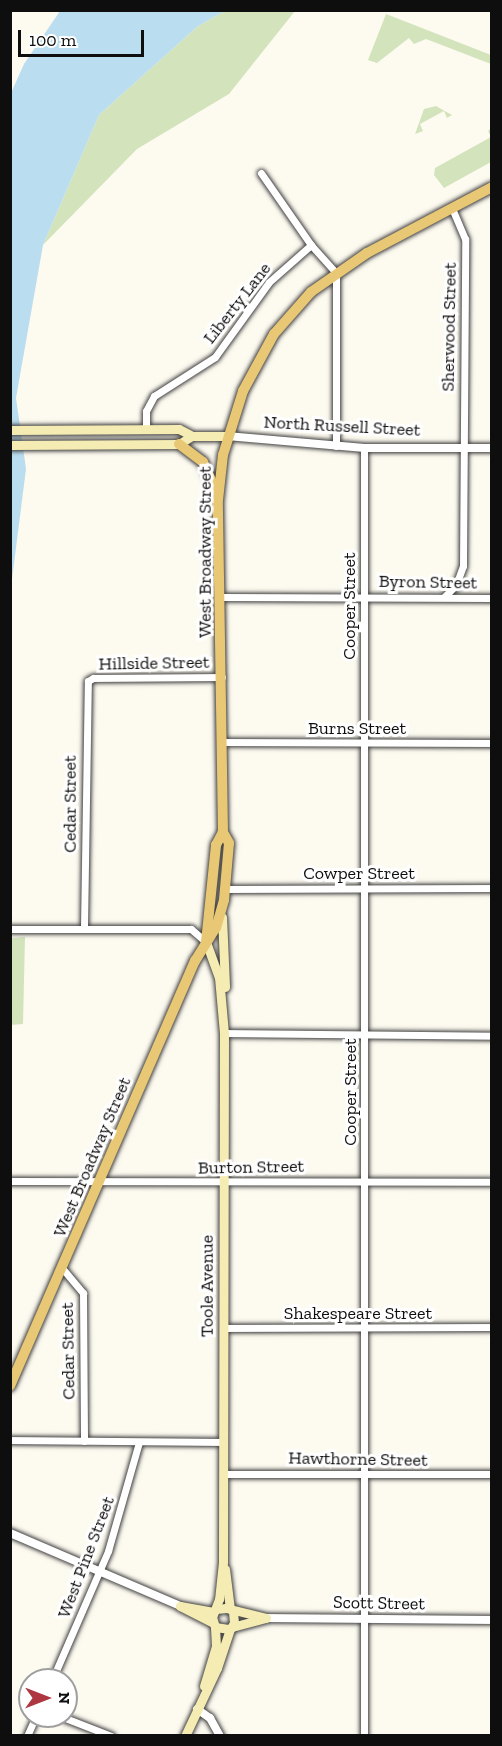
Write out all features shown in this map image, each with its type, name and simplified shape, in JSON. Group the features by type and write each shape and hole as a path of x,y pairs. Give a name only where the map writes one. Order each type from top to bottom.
{"main road":[{"name":"West Broadway Street","path":"10,1386 206,942 216,928 224,900 229,843 223,832 218,500 227,436 262,352 287,316 336,273 492,187"},
{"name":"North Russell Street","path":"10,430 179,429 192,436 227,436"},
{"path":"10,445 179,444 192,436"},
{"path":"179,444 203,462 218,500"},
{"name":"West Broadway Street","path":"206,942 216,845 223,832"},
{"name":"Toole Avenue","path":"214,1625 223,1562 224,1010 221,935 224,900"},
{"name":"Toole Avenue","path":"206,942 219,977 224,1010"},
{"name":"Toole Avenue","path":"223,1562 232,1610 231,1628"},
{"path":"180,1606 215,1611 232,1610 266,1618"},
{"path":"180,1606 214,1625 231,1628 266,1618"},
{"path":"205,1691 216,1646 214,1625"},
{"path":"185,1736 231,1628"}],"street":[{"path":"261,173 311,245 336,273 336,446"},
{"name":"Sherwood Street","path":"444,597 456,585 463,566 465,239 452,208"},
{"name":"Liberty Lane","path":"146,429 146,411 154,396 215,357 268,282 311,245"},
{"name":"North Russell Street","path":"227,436 364,448 492,448"},
{"name":"Cooper Street","path":"364,448 364,1736"},
{"name":"Byron Street","path":"220,597 492,598"},
{"name":"Hillside Street","path":"88,681 93,678 222,677"},
{"name":"Cedar Street","path":"84,928 88,681"},
{"name":"Burns Street","path":"222,742 492,743"},
{"name":"Cowper Street","path":"226,889 492,888"},
{"path":"10,929 191,929 206,942"},
{"path":"224,1033 492,1036"},
{"name":"Burton Street","path":"10,1181 492,1182"},
{"name":"Cedar Street","path":"62,1268 83,1293 84,1441"},
{"name":"Shakespeare Street","path":"224,1328 492,1327"},
{"path":"10,1440 224,1442"},
{"name":"West Pine Street","path":"57,1668 99,1572 122,1510 139,1442"},
{"name":"Hawthorne Street","path":"224,1474 492,1474"},
{"path":"10,1533 180,1606"},
{"name":"Scott Street","path":"266,1618 492,1620"},
{"path":"197,1709 210,1718 220,1736"},
{"path":"78,1723 111,1736"}],"green space":[{"path":"225,11 295,11 229,94 137,149 43,245 99,115 198,26"},
{"path":"386,14 491,55 491,64 426,39 414,44 409,38 377,63 368,60"},
{"path":"436,106 452,115 447,118 444,111 420,124 423,131 415,134 424,109"},
{"path":"491,137 491,162 444,188 434,175 435,168"},
{"path":"25,937 23,1024 11,1025 11,938"}],"water":[{"path":"60,11 225,11 198,26 99,115 43,245 16,398 26,469 11,587 11,93 24,64"}]}
